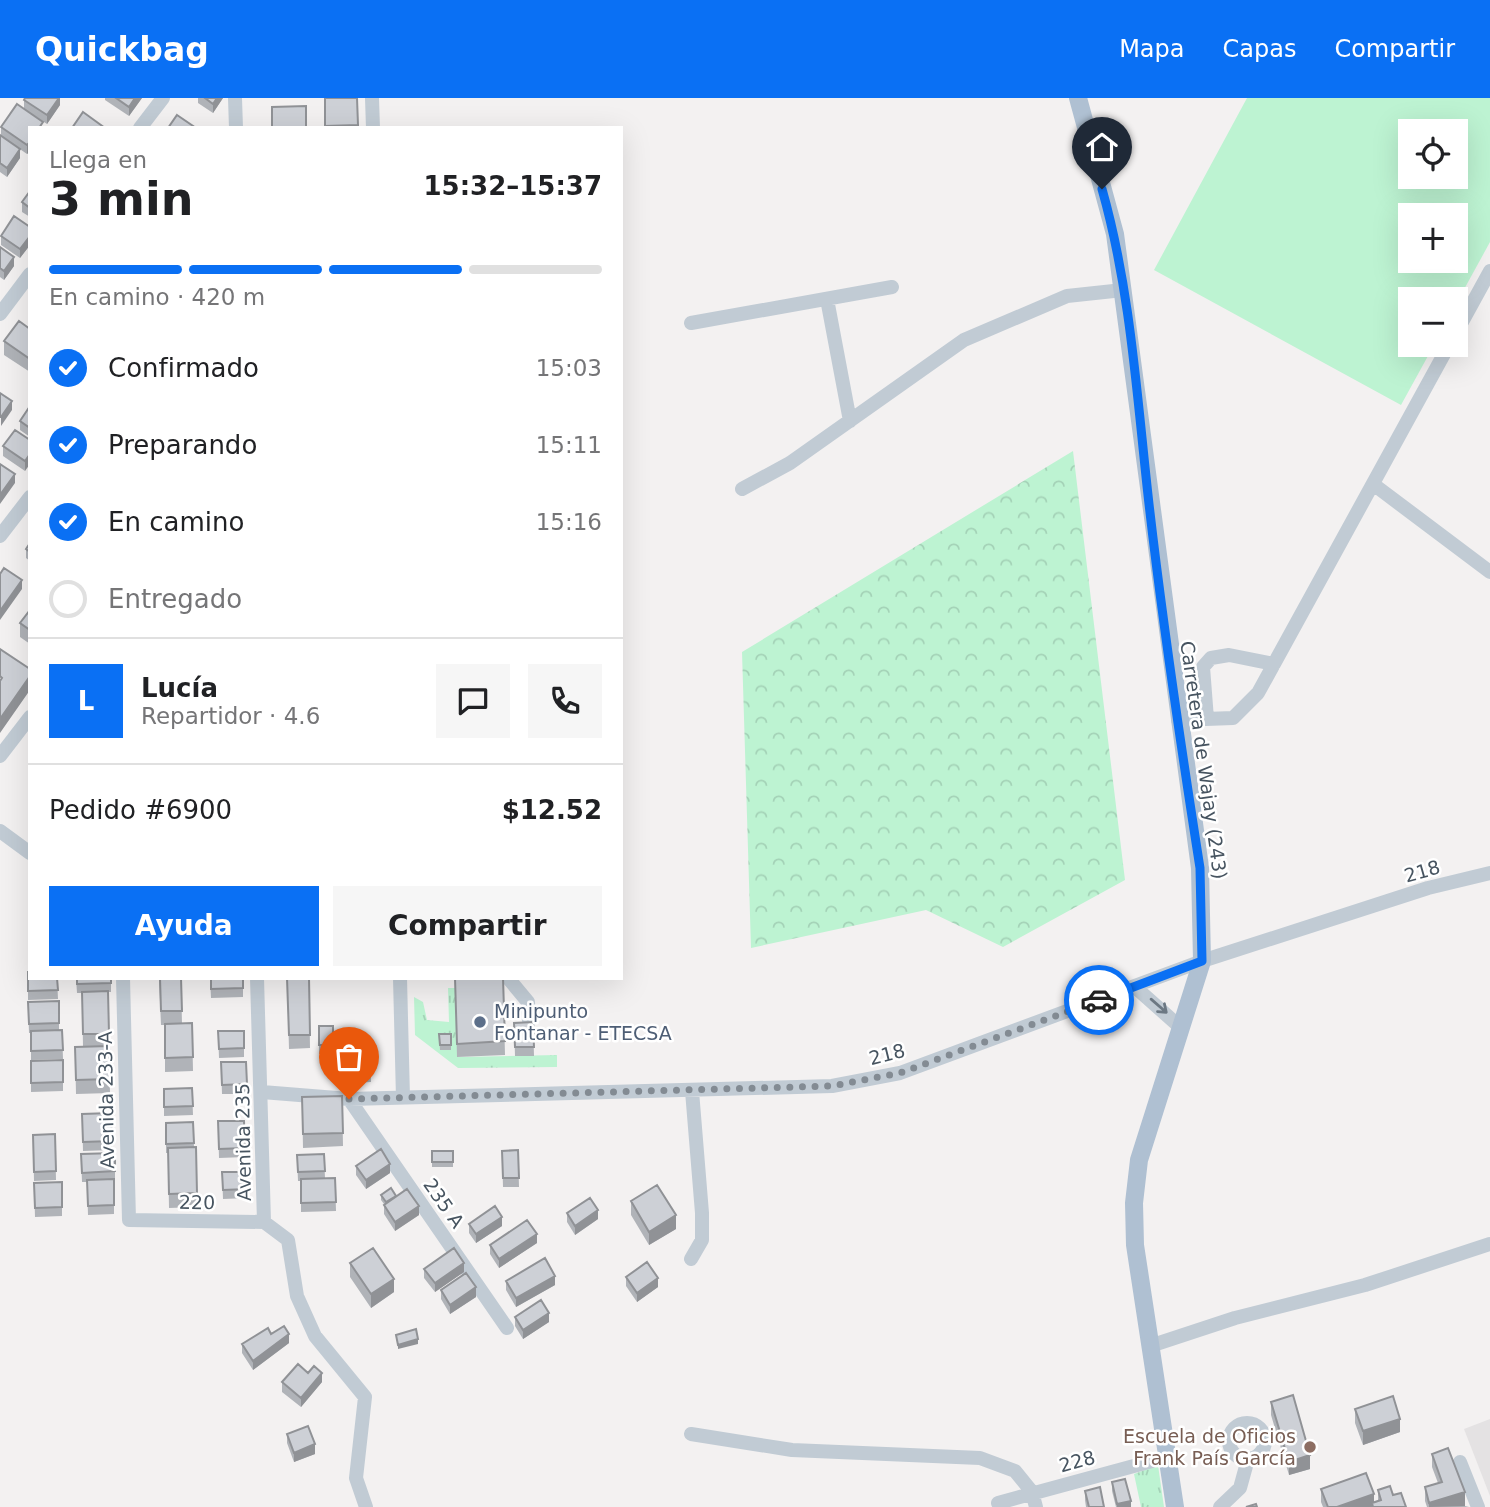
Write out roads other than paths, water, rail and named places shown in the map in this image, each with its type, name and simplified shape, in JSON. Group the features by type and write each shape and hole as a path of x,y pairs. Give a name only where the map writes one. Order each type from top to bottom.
{"main road":[{"name":"Carretera de Wajay (243)","path":"1078,98 1115,234 1178,720 1200,868 1202,961 1143,1147 1134,1203 1135,1245 1175,1507"}],"street":[{"path":"142,126 163,98"},
{"path":"235,98 236,126"},
{"path":"372,98 373,126"},
{"path":"1468,311 1490,271"},
{"path":"0,314 28,277"},
{"path":"691,323 892,287"},
{"path":"742,489 790,463 964,340 1068,296 1123,290"},
{"path":"827,299 850,421"},
{"path":"1178,720 1233,718 1258,693 1442,357"},
{"path":"1373,484 1490,572"},
{"path":"0,536 28,500"},
{"path":"1207,719 1203,667 1211,658 1228,655 1274,664"},
{"path":"0,756 28,720"},
{"path":"0,831 28,852"},
{"name":"218","path":"262,1092 349,1099 832,1086 900,1073 1202,961 1428,888 1490,873"},
{"name":"Avenida 233-A","path":"122,980 129,1220"},
{"name":"Avenida 235","path":"257,980 264,1222 288,1240 297,1296 315,1336 365,1397 356,1478 366,1507"},
{"path":"400,980 403,1098"},
{"path":"510,980 528,1002 528,1021"},
{"path":"1135,987 1180,1027"},
{"path":"691,1259 702,1240 692,1091"},
{"name":"235 A","path":"349,1099 507,1328"},
{"name":"220","path":"129,1220 264,1222"},
{"path":"1150,1346 1235,1318 1365,1285 1490,1244"},
{"path":"691,1434 792,1450 980,1458 1015,1471 1034,1500"},
{"name":"228","path":"998,1503 1034,1500 1167,1457"},
{"path":"1220,1507 1240,1488 1248,1459"},
{"path":"1460,1462 1478,1507"}],"place":[{"name":"Minipunto Fontanar - ETECSA","path":"480,1022"},
{"name":"Escuela de Oficios Frank País García","path":"1310,1447"}]}
